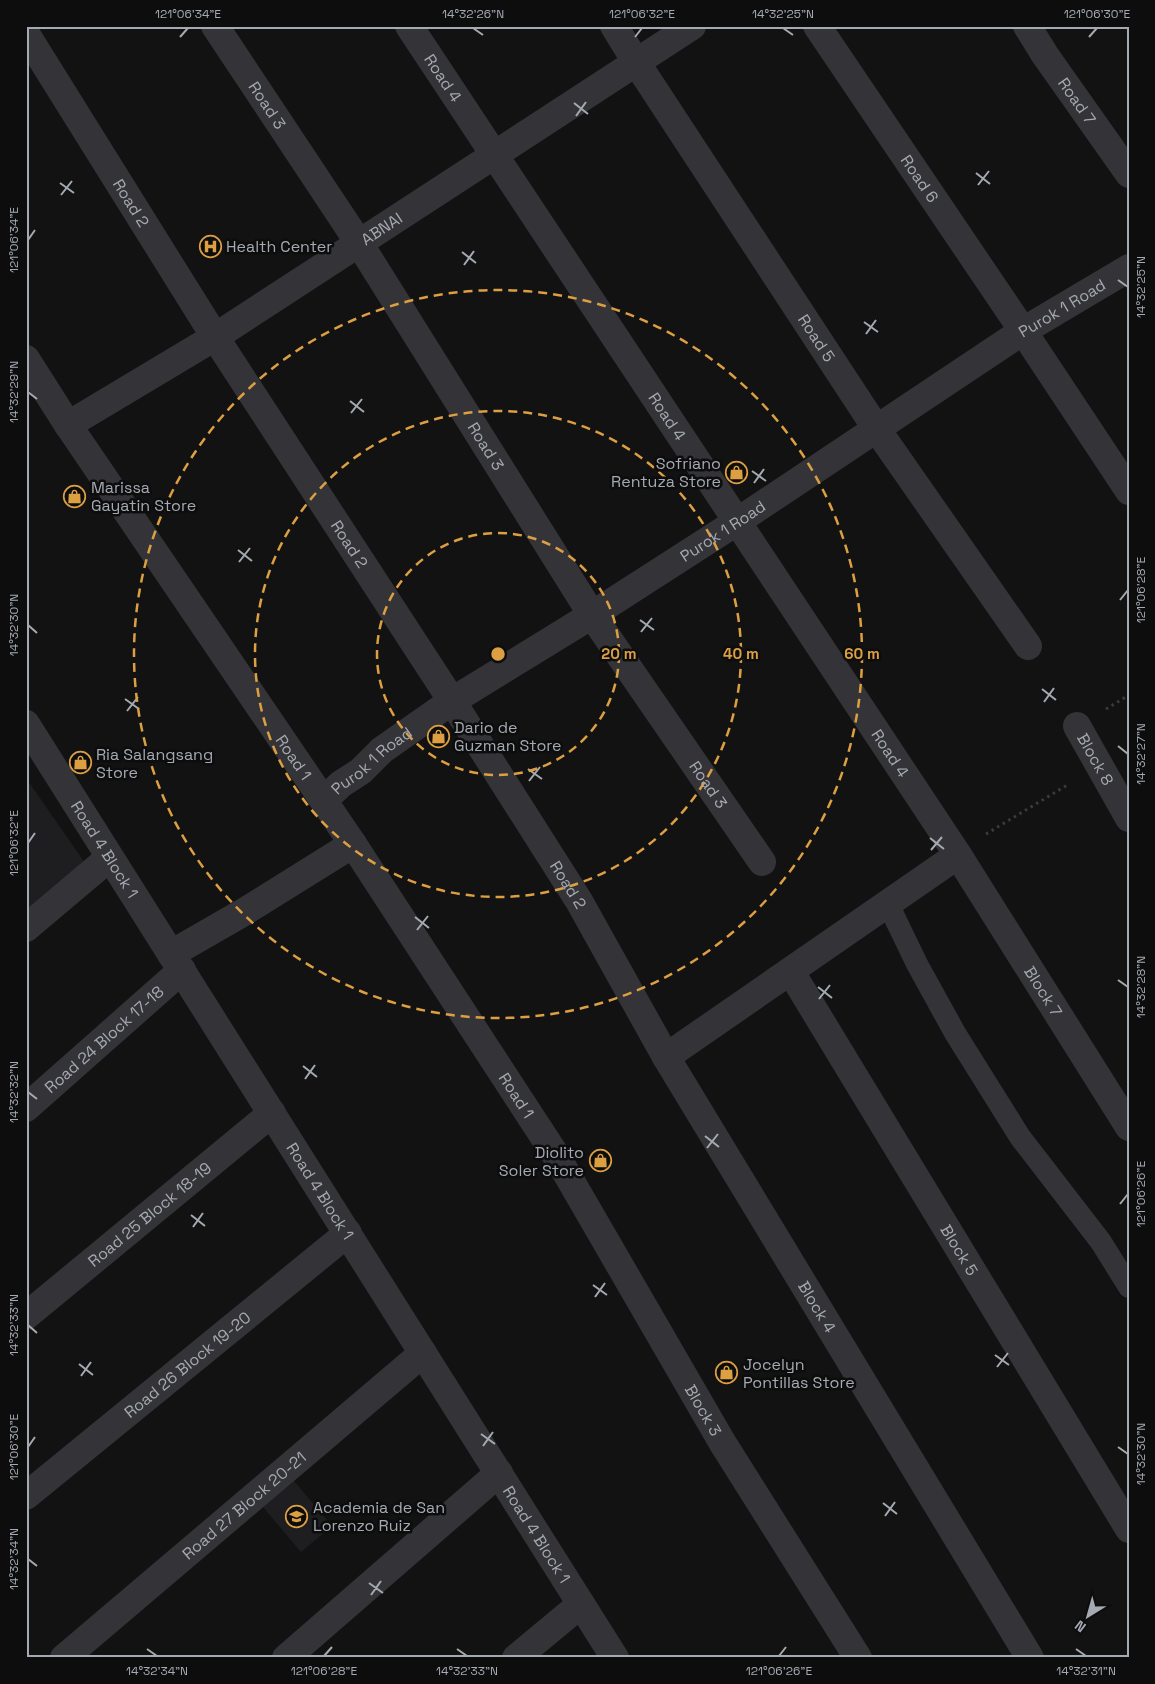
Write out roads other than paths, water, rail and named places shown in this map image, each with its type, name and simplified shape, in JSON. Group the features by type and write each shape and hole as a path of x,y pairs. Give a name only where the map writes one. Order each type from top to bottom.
{"street":[{"name":"Road 3","path":"215,26 359,244 592,615 762,862"},
{"name":"Road 4","path":"409,26 958,855"},
{"name":"Road 5","path":"614,26 876,428 1028,646"},
{"name":"ABNAI","path":"68,425 215,337 692,26"},
{"name":"Road 6","path":"816,26 1129,490"},
{"name":"Road 7","path":"1027,26 1044,55 1129,174"},
{"name":"Road 2","path":"26,34 215,337 452,701 579,901 666,1057"},
{"name":"Purok 1 Road","path":"324,800 342,784 361,772 382,750 452,701 592,615 738,521 1023,331 1129,268"},
{"name":"Road 1","path":"26,359 68,425 324,800 557,1157"},
{"name":"Road 4 Block 1","path":"26,724 615,1658"},
{"name":"Block 8","path":"1078,726 1129,818"},
{"path":"177,962 244,912 353,844"},
{"path":"666,1057 958,855"},
{"name":"Block 7","path":"958,855 1129,1127"},
{"path":"26,928 109,858"},
{"name":"Road 24 Block 17-18","path":"26,1108 177,962"},
{"name":"Block 5","path":"791,972 1129,1529"},
{"name":"Block 4","path":"666,1057 1030,1658"},
{"name":"Road 25 Block 18-19","path":"26,1316 272,1113"},
{"name":"Block 3","path":"557,1157 722,1442 858,1658"},
{"name":"Road 26 Block 19-20","path":"26,1496 348,1233"},
{"name":"Road 27 Block 20-21","path":"64,1658 423,1353"},
{"path":"286,1658 499,1473"},
{"path":"516,1658 581,1604"}],"lane":[{"path":"888,904 917,964 955,1033 1020,1137 1101,1242 1129,1287"}],"place":[{"name":"Health Center","path":"210,246"},
{"name":"Sofriano Rentuza Store","path":"737,472"},
{"name":"Marissa Gayatin Store","path":"75,496"},
{"name":"Dario de Guzman Store","path":"438,736"},
{"name":"Ria Salangsang Store","path":"80,763"},
{"name":"Diolito Soler Store","path":"600,1161"},
{"name":"Jocelyn Pontillas Store","path":"727,1373"},
{"name":"Academia de San Lorenzo Ruiz","path":"297,1516"}]}
